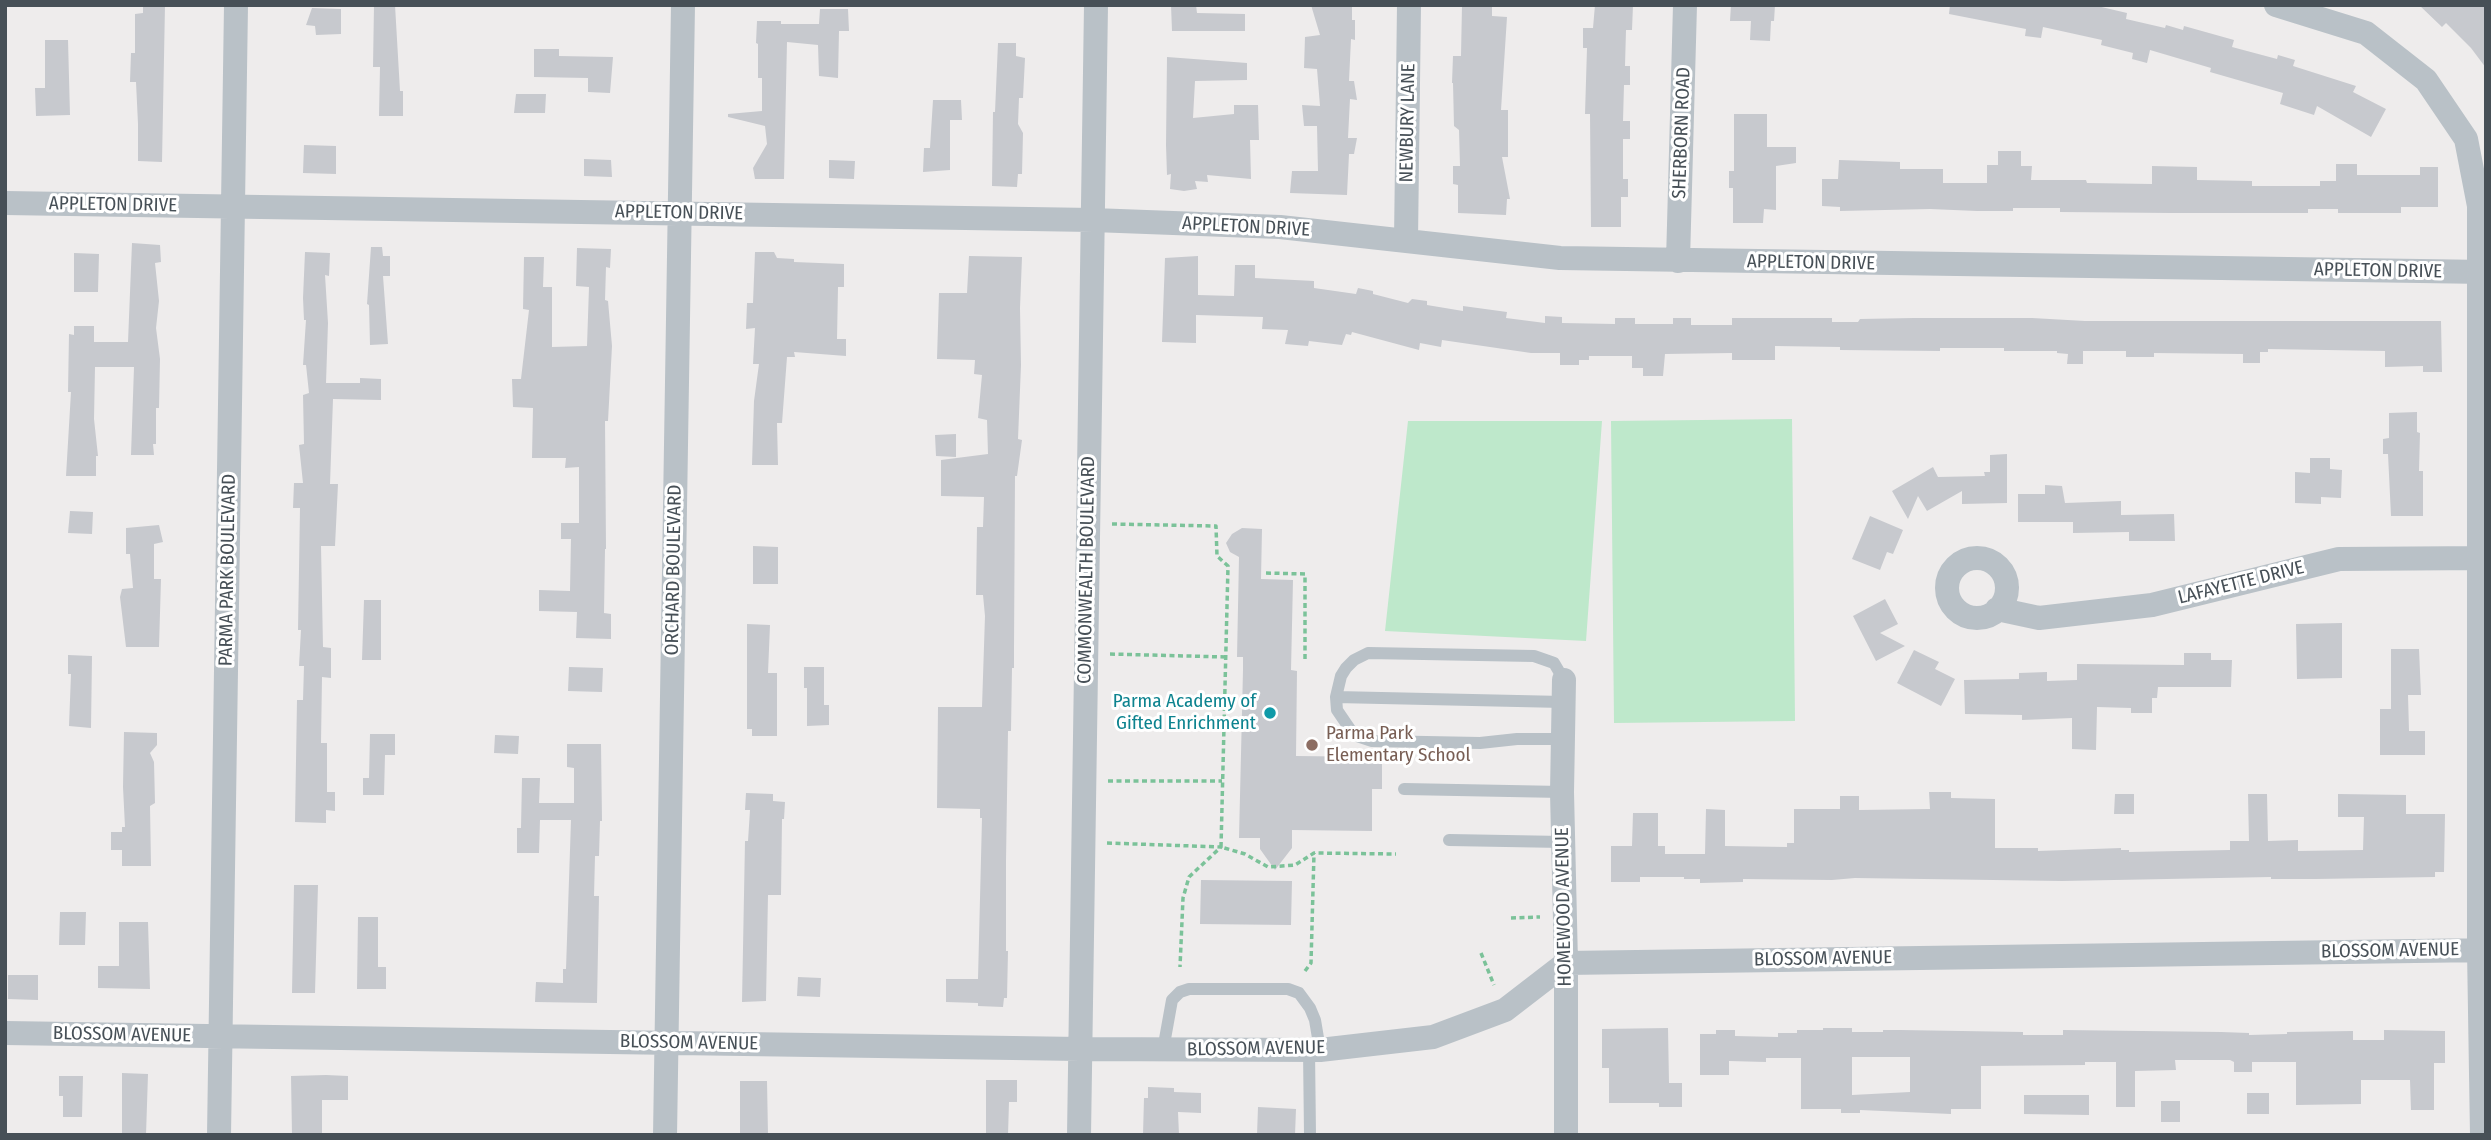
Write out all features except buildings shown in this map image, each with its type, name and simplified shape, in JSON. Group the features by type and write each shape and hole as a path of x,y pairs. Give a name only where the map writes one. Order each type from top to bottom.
{"street":[{"name":"PARMA PARK BOULEVARD","path":"219,1135 236,5"},
{"name":"ORCHARD BOULEVARD","path":"665,1135 683,5"},
{"name":"COMMONWEALTH BOULEVARD","path":"1079,1135 1096,5"},
{"name":"NEWBURY LANE","path":"1406,240 1409,5"},
{"name":"SHERBORN ROAD","path":"1678,261 1685,5"},
{"path":"2276,5 2366,33 2426,80 2466,139 2479,206 2482,272 2482,1135"},
{"name":"APPLETON DRIVE","path":"5,203 1093,220 1280,227 1560,258 2482,272"},
{"name":"LAFAYETTE DRIVE","path":"1997,609 2039,618 2152,605 2339,559 2482,558"},
{"name":"HOMEWOOD AVENUE","path":"1564,691 1562,792 1566,1135"},
{"name":"BLOSSOM AVENUE","path":"5,1033 1315,1050 1433,1037 1505,1010 1566,963 2482,950"}],"lane":[{"path":"1336,697 1564,691 1554,663 1534,656 1368,653 1354,660 1341,677 1336,697 1338,710 1354,735 1372,741 1480,743 1517,739 1563,739"},
{"path":"1404,789 1562,792"},
{"path":"1449,840 1563,842"},
{"path":"1163,1050 1172,1000 1180,992 1189,989 1288,989 1299,993 1315,1020 1310,1135"}],"path":[{"path":"1112,524 1216,526 1217,556 1228,566 1221,847 1189,877 1182,898 1181,967"},
{"path":"1266,573 1305,574 1306,659"},
{"path":"1110,654 1226,657"},
{"path":"1108,781 1223,780"},
{"path":"1107,843 1221,847 1245,854 1268,867 1295,865 1314,853 1396,854"},
{"path":"1305,971 1311,962 1314,853"},
{"path":"1511,918 1540,917"},
{"path":"1481,953 1494,985"}],"green space":[{"path":"1792,419 1795,721 1614,723 1611,421"},
{"path":"1408,421 1602,421 1586,641 1385,631"}],"place":[{"name":"Parma Academy of Gifted Enrichment","path":"1270,713"},
{"name":"Parma Park Elementary School","path":"1312,745"}]}
